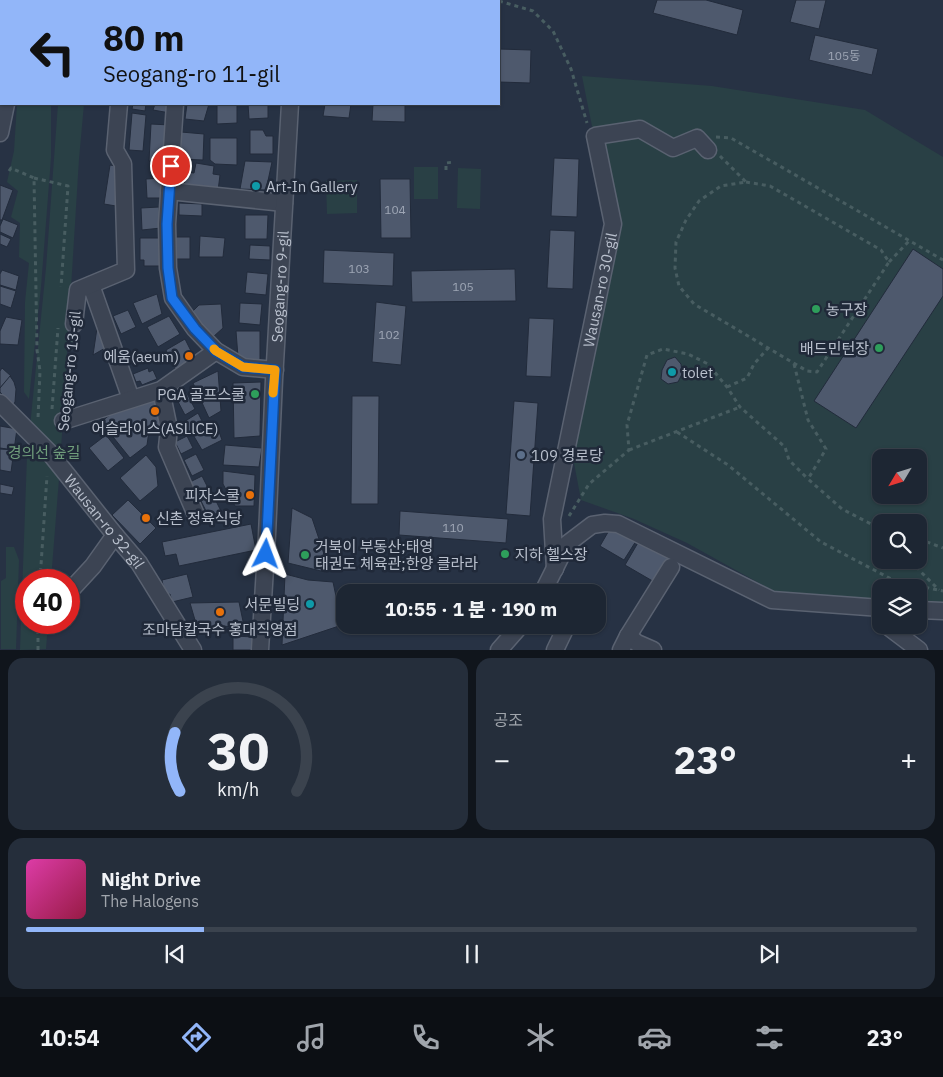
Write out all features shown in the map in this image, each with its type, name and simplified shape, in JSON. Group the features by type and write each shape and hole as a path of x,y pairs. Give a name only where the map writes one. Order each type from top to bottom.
{"street":[{"path":"0,133 6,105"},
{"name":"Seogang-ro 13-gil","path":"66,324 78,290 126,270 123,164 115,150 119,105"},
{"path":"175,105 167,224 168,268 172,298 195,329 216,351 243,367 275,370"},
{"name":"Seogang-ro 9-gil","path":"260,650 290,105"},
{"name":"Wausan-ro 30-gil","path":"555,569 552,519 613,224 594,136 640,129 673,148 697,138 708,150"},
{"path":"169,191 284,203"},
{"name":"Seogang-ro 13-gil","path":"91,285 131,399"},
{"path":"57,417 161,390 216,351"},
{"path":"161,390 169,429 167,447 196,515"},
{"name":"Wausan-ro 32-gil","path":"0,403 49,452 115,535 140,563 193,650"},
{"path":"547,584 567,544 592,525 605,523 618,524 772,600 872,608"},
{"path":"80,580 93,566 115,535"},
{"path":"625,643 672,566"},
{"path":"863,607 872,614"},
{"path":"927,610 943,611"},
{"path":"499,650 513,634"},
{"path":"554,650 562,634"},
{"path":"625,643 637,643 653,650"},
{"path":"896,643 919,650"}],"path":[{"path":"446,170 446,163 454,162"},
{"path":"9,170 11,168 34,178 68,186 60,294"},
{"path":"34,178 37,350 40,371 37,440"},
{"path":"889,262 881,250 770,186 746,182 721,186 700,201 686,220 676,242 675,268 679,286 694,304 807,371 817,372 889,262 909,241"},
{"path":"57,417 66,324"},
{"name":"Seogang-ro 13-gil","path":"57,417 66,324"},
{"path":"727,387 747,378 754,364 768,348"},
{"path":"628,450 627,425 647,355 663,349 688,354 708,364 727,387 740,407 784,447 789,460 808,479 842,509 872,525"},
{"path":"794,363 808,420 826,449 808,479"},
{"path":"569,516 589,484 628,450 740,407"},
{"path":"677,432 728,465 821,542 896,581 941,590"},
{"path":"40,569 49,452"},
{"path":"927,542 943,548"},
{"path":"918,569 941,590"},
{"path":"38,634 38,650"}],"green space":[{"path":"582,76 712,86 865,110 943,157 943,603 927,602 927,579 872,579 872,601 784,597 687,543 634,519 581,500 571,447 617,227 593,131"},
{"path":"17,105 51,105 51,158 41,287 29,399 24,392 25,302 29,263 19,257 20,223 11,217 18,191 7,182 14,151"},
{"name":"경의선 숲길","path":"58,105 84,105 52,569 23,569 27,456 46,268"},
{"path":"414,167 438,167 438,199 414,199"},
{"path":"458,168 481,169 480,209 457,208"},
{"path":"357,180 357,213 327,214 326,181"},
{"path":"6,547 14,547 19,560 19,569 15,569 16,649 1,649 1,581 6,578"},
{"name":"경의선 숲길","path":"21,634 47,634 46,649 20,650"}],"building":[{"path":"657,0 706,0 743,10 737,35 653,13"},
{"path":"796,0 826,0 819,29 790,22"},
{"path":"815,35 878,49 872,75 809,60"},
{"path":"500,49 531,50 530,83 500,82"},
{"path":"133,105 146,105 145,111 132,109"},
{"path":"155,105 171,105 170,113 153,110"},
{"path":"187,105 209,105 204,121 185,119"},
{"path":"217,105 237,105 237,123 217,124"},
{"path":"248,105 268,105 268,118 249,119"},
{"path":"325,105 351,105 349,118 323,116"},
{"path":"373,105 405,105 405,122 372,121"},
{"path":"132,113 146,115 143,151 129,150"},
{"path":"151,124 170,125 168,162 149,161"},
{"path":"250,130 263,130 266,136 273,136 273,154 250,154"},
{"path":"181,132 204,134 203,160 180,159"},
{"path":"210,138 237,138 237,165 215,164 210,160"},
{"path":"554,158 579,159 577,217 551,216"},
{"path":"245,161 272,162 266,190 240,189"},
{"path":"196,163 214,166 213,174 220,175 218,191 184,187 186,172 194,173"},
{"path":"110,165 122,167 116,206 104,204"},
{"path":"162,178 163,198 147,198 146,179"},
{"path":"380,179 410,179 411,238 381,238"},
{"path":"0,185 13,190 2,220 0,220"},
{"path":"179,203 202,204 202,216 179,215"},
{"path":"159,207 161,228 142,230 141,208"},
{"path":"245,215 268,215 267,239 245,239"},
{"path":"3,219 18,225 13,238 0,232"},
{"path":"550,230 575,231 573,289 547,288"},
{"path":"0,234 11,239 7,247 0,244"},
{"path":"200,236 225,238 223,257 199,257"},
{"path":"171,237 190,237 190,259 171,259"},
{"path":"140,238 164,238 164,266 144,266 144,260 140,260"},
{"path":"250,245 270,246 270,260 249,259"},
{"name":"배드민턴장","path":"913,249 943,269 943,296 856,428 814,401"},
{"path":"324,250 394,253 393,286 323,283"},
{"path":"515,269 516,301 412,302 411,271"},
{"path":"2,270 19,276 16,290 0,285"},
{"path":"247,272 268,274 266,295 245,293"},
{"path":"0,286 16,291 11,308 0,304"},
{"path":"157,294 162,314 142,324 133,303"},
{"path":"376,302 406,306 401,365 372,362"},
{"path":"240,303 262,304 260,325 239,323"},
{"path":"221,304 223,328 213,337 190,314 199,305"},
{"path":"128,310 136,327 121,334 113,316"},
{"path":"169,316 180,334 158,347 147,327"},
{"path":"6,317 22,320 18,345 0,344 0,331"},
{"path":"529,318 554,319 551,377 526,376"},
{"path":"97,328 107,347 93,355"},
{"path":"236,331 260,331 260,364 238,357"},
{"path":"185,339 196,361 177,372 166,350"},
{"name":"tolet","path":"675,357 681,364 682,374 678,382 668,384 661,379 662,370 667,360"},
{"path":"2,368 11,376 0,388 0,371"},
{"path":"148,368 149,372 153,370 157,379 142,385 140,381 136,382 133,374"},
{"path":"218,371 221,411 209,418 193,383"},
{"path":"10,376 16,389 13,405 0,392 0,388"},
{"path":"261,382 260,436 234,438 233,383"},
{"path":"184,388 195,409 185,415 174,394"},
{"path":"159,396 165,427 149,431 147,445 130,458 101,422 117,409"},
{"path":"352,396 379,396 378,504 351,504"},
{"path":"514,401 538,403 530,516 506,514"},
{"path":"198,413 203,423 184,435 179,425"},
{"path":"209,425 212,431 218,429 222,440 202,450 192,433"},
{"path":"0,426 17,429 14,450 0,448"},
{"path":"106,435 124,458 108,471 89,448"},
{"path":"187,436 193,448 181,454 175,442"},
{"path":"225,445 262,448 259,467 223,465"},
{"path":"0,449 14,450 11,472 0,470"},
{"path":"196,454 204,470 192,476 184,460"},
{"path":"146,455 156,467 158,486 140,501 120,478"},
{"path":"223,471 255,475 254,506 235,506 223,484"},
{"path":"202,476 210,492 198,498 190,482"},
{"path":"0,484 14,487 12,495 0,493"},
{"path":"213,495 221,511 209,517 201,501"},
{"path":"128,500 156,528 140,544 112,515"},
{"path":"292,508 312,518 325,557 325,572 288,563"},
{"path":"400,511 508,519 506,543 399,535"},
{"path":"251,524 256,550 179,566 176,554 165,556 162,542"},
{"path":"611,527 636,541 624,560 600,546"},
{"path":"639,541 670,559 656,583 625,565"},
{"path":"187,574 193,597 172,602 170,594 165,596 162,580"},
{"name":"서문빌딩","path":"285,574 308,580 333,582 336,596 336,627 282,645"},
{"path":"239,602 244,626 197,627 190,603"},
{"path":"233,636 255,637 254,650 233,650"}],"slow traffic":[{"path":"214,349 243,367 275,370 273,393"}],"place":[{"name":"Art-In Gallery","path":"256,186"},
{"name":"농구장","path":"816,309"},
{"name":"배드민턴장","path":"879,348"},
{"name":"에움(aeum)","path":"189,356"},
{"name":"tolet","path":"672,372"},
{"name":"PGA 골프스쿨","path":"255,394"},
{"name":"어슬라이스(ASLlCE)","path":"155,411"},
{"name":"109 경로당","path":"521,455"},
{"name":"피자스쿨","path":"250,495"},
{"name":"신촌 정육식당","path":"146,518"},
{"name":"지하 헬스장","path":"505,554"},
{"name":"거북이 부동산;태영 태권도 체육관;한양 클라라","path":"305,555"},
{"name":"서문빌딩","path":"310,604"},
{"name":"조마담칼국수 홍대직영점","path":"220,612"}],"route":[{"path":"171,166 167,224 168,268 172,298 195,329 216,351 243,367 275,370 266,554"}]}
